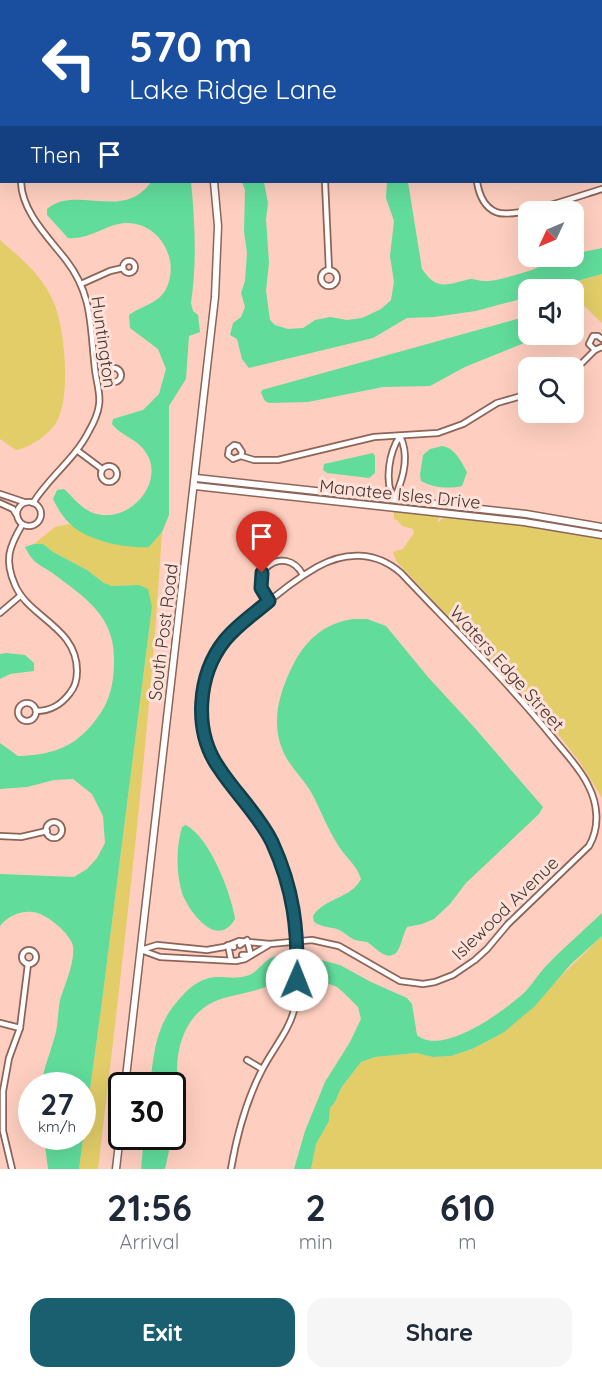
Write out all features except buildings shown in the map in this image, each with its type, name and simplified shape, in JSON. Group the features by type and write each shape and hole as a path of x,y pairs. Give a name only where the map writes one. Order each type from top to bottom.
{"street":[{"name":"Huntington","path":"21,183 27,208 81,284 89,307 99,405 78,451 30,502"},
{"name":"South Post Road","path":"127,1072 215,297 218,225 214,183"},
{"path":"325,183 329,270"},
{"path":"477,183 485,204 496,212 512,215 602,189"},
{"path":"81,284 110,271 123,268"},
{"path":"595,350 590,346 590,339 596,336 602,339"},
{"path":"584,361 595,350 602,347"},
{"path":"96,379 107,377"},
{"path":"241,456 254,460 278,460 374,437 426,434 453,428 497,403 518,397"},
{"path":"394,499 388,488 394,444 399,436"},
{"path":"394,508 394,499 402,481 404,460 404,444 399,436"},
{"path":"78,451 102,469"},
{"path":"392,458 404,460"},
{"name":"Manatee Isles Drive","path":"196,478 519,514 602,527"},
{"name":"Manatee Isles Drive","path":"195,486 518,522 602,535"},
{"path":"0,494 30,502 39,509 39,520 30,526 22,525"},
{"path":"16,514 20,506 30,502"},
{"path":"0,503 13,509 22,525"},
{"path":"518,522 519,514"},
{"path":"22,525 9,552 11,572 20,596 63,636 73,650 77,661 77,678 72,691 63,702 54,708 36,711"},
{"path":"0,550 9,552"},
{"name":"Waters Edge Street","path":"303,575 326,562 343,556 363,555 380,559 400,573 532,712 584,778 596,809"},
{"path":"231,1169 249,1098 262,1069 289,1025 294,1011 298,940 285,875 271,842 249,805 217,766 203,731 202,694 211,661 225,639 303,575 297,566 288,561 278,561 268,565 262,573 260,583 262,593 269,601"},
{"path":"0,613 20,596"},
{"path":"25,704 32,705 36,711 34,718 28,722 21,720 18,714 19,707 25,704"},
{"name":"Islewood Avenue","path":"270,944 312,940 339,946 400,981 423,984 453,975 488,949 508,924 589,846 596,828 596,809"},
{"path":"0,836 21,837 47,831"},
{"path":"228,945 237,946 247,940"},
{"path":"141,950 157,945 207,950 247,940 270,944"},
{"path":"247,940 251,955"},
{"path":"141,950 160,957 231,960 245,959 270,944"},
{"path":"228,945 231,960"},
{"path":"231,960 239,956 251,955"},
{"path":"12,1169 1,1131 3,1091 9,1058 20,1028 28,964"},
{"path":"0,1023 20,1028"},
{"path":"247,1060 262,1069"},
{"path":"116,1169 118,1150"}],"shaded area":[{"path":"150,183 191,183 195,243 191,303 193,311 198,315 200,332 189,336 186,379 169,406 169,515 162,532 149,547 118,545 85,534 66,520 53,499 57,490 64,489 92,513 109,515 120,513 139,500 150,481 151,469 146,452 112,424 113,419 143,410 159,394 166,369 158,349 130,328 129,315 163,294 170,278 169,255 157,236 138,224 118,224 84,237 68,238 47,215 47,209 59,202 72,200 113,202 127,200 140,194"},
{"path":"242,183 264,183 268,203 266,219 269,263 266,291 270,320 275,325 288,329 303,328 315,320 330,317 347,320 362,318 381,309 391,300 394,282 390,256 394,221 386,198 387,183 408,183 422,269 438,284 470,279 489,281 539,267 584,267 584,252 602,248 602,274 584,279 518,279 518,300 476,311 407,318 373,338 249,368 242,359 237,339 230,335 233,323 241,317 245,307 241,293 245,281 247,253 244,232 245,190"},
{"path":"0,240 31,268 49,293 58,315 65,362 64,396 57,421 39,440 16,450 0,439"},
{"path":"602,274 602,323 584,306 584,279"},
{"path":"518,319 519,345 465,367 430,386 383,387 308,402 269,403 265,401 262,390"},
{"path":"442,446 454,452 467,472 462,486 442,487 421,481 423,455 430,449"},
{"path":"373,453 375,473 369,478 327,473 323,470 324,464"},
{"path":"394,508 440,516 437,523 448,514 602,535 602,798 579,761 554,729 396,561 393,552 403,549 414,533 413,529 402,526 394,519"},
{"path":"69,524 97,539 149,547 162,532 143,771 98,1169 79,1169 82,1150 96,1150 96,1072 92,1072 152,607 139,585 112,586 104,583 43,544 34,544 55,527"},
{"path":"43,544 112,586 139,585 148,589 152,607 92,1072 44,1072 56,1032 60,1000 71,966 73,946 63,930 37,913 19,913 7,919 0,926 0,874 74,877 87,869 97,858 105,843 103,816 92,794 73,779 0,789 0,743 18,756 32,755 65,746 84,734 104,708 111,689 113,645 103,619 95,609 75,590 36,562 25,547"},
{"path":"353,619 367,619 386,626 543,807 539,814 466,883 450,904 434,919 407,927 398,951 388,956 367,942 358,941 339,930 314,922 313,916 318,910 351,890 361,879 357,869 334,839 311,792 292,767 279,740 277,729 281,695 299,654 325,628"},
{"path":"0,654 25,655 34,663 34,671 10,674 0,679"},
{"path":"186,825 195,832 211,854 229,895 235,919 228,928 220,931 204,925 197,918 182,893 178,851 182,827"},
{"path":"602,913 602,936 571,964 534,1007 503,1033 472,1049 451,1056 433,1057 416,1053 375,1057 361,1062 341,1088 330,1108 329,1121 316,1144 311,1169 294,1169 305,1131 325,1082 350,1042 361,1019 358,1007 344,993 337,987 314,978 310,971 312,963 317,959 340,965 407,998 412,1004 417,1035 427,1040 440,1040 469,1031 509,1005 526,991 552,960"},
{"path":"602,936 602,1169 311,1169 316,1144 329,1121 330,1108 341,1088 361,1062 375,1057 416,1053 433,1057 451,1056 472,1049 503,1033"},
{"path":"276,956 280,958 283,975 278,980 258,990 228,997 205,1007 197,1014 184,1033 180,1044 177,1072 152,1072 155,1049 167,1016 191,987 213,977 246,976"},
{"path":"46,1150 82,1150 79,1169 48,1169"},
{"path":"143,1150 169,1150 165,1169 141,1169"}],"route":[{"path":"262,573 260,583 262,593 269,601 225,639 211,661 202,694 201,712 203,731 217,766 260,821 285,875 298,940 297,980"}]}
